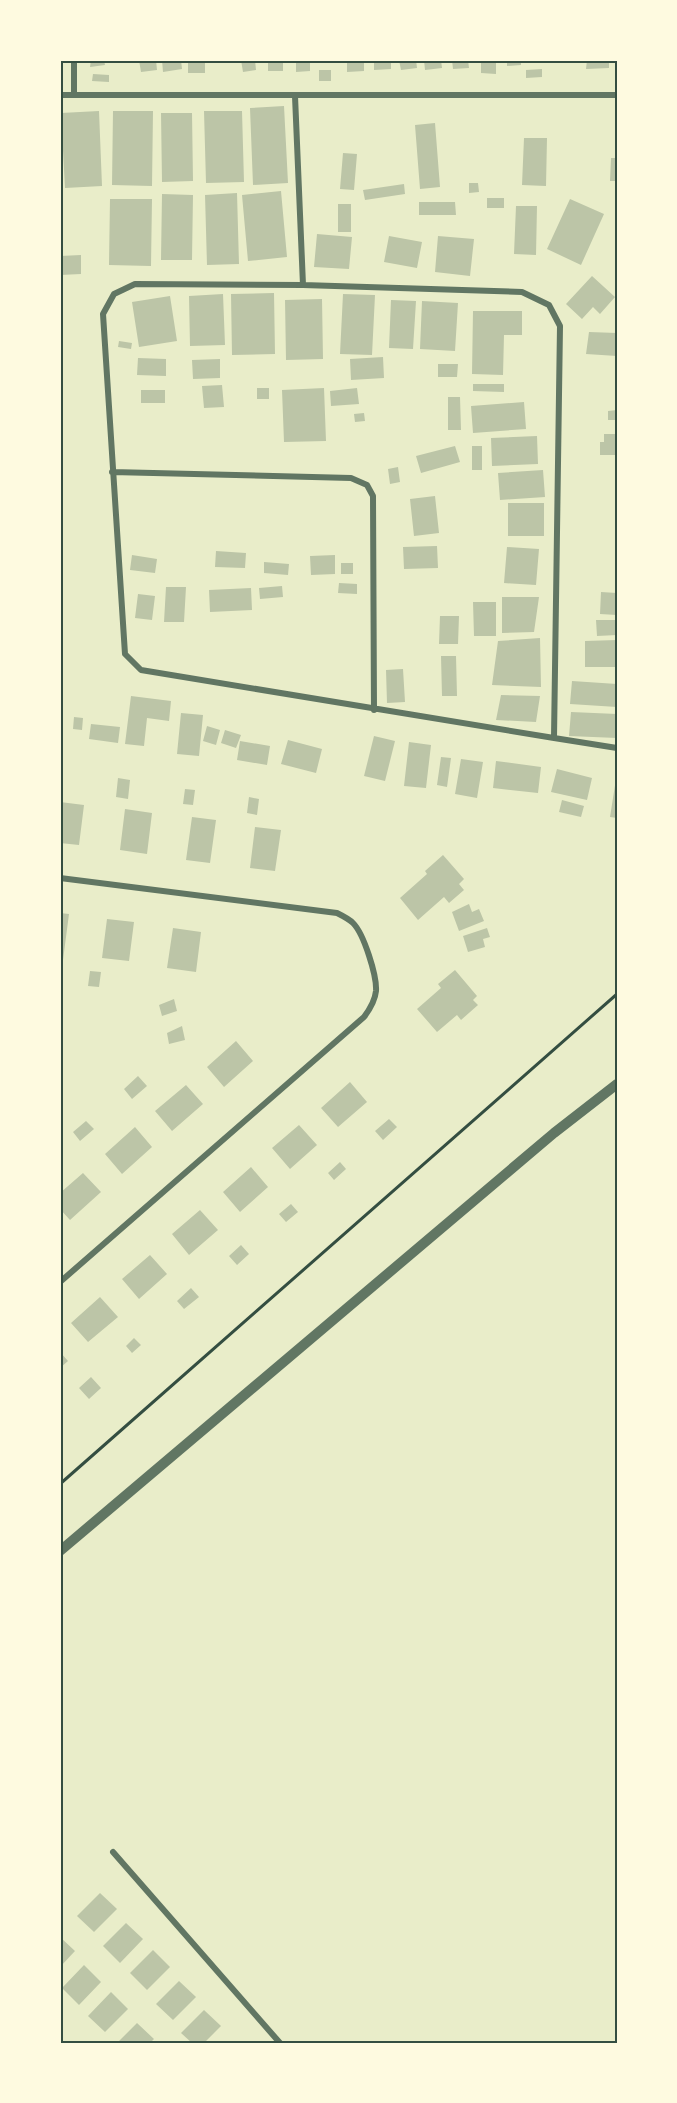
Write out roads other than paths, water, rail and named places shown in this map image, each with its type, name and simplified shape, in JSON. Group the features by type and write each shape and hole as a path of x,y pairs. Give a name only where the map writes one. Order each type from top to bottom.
{"street":[{"path":"74,60 74,93"},
{"path":"60,94 617,95"},
{"path":"295,96 303,285"},
{"path":"554,738 560,326 549,305 522,292 303,285 135,284 114,294 103,314 124,654 129,661 141,670 374,710 617,748"},
{"path":"112,472 351,478 367,485 373,496 374,710"},
{"path":"60,878 337,913 354,923 359,932 375,976 376,992 372,1007 364,1017 60,1282"},
{"path":"60,1551 545,1141 617,1084"},
{"path":"113,1852 280,2043"}]}
